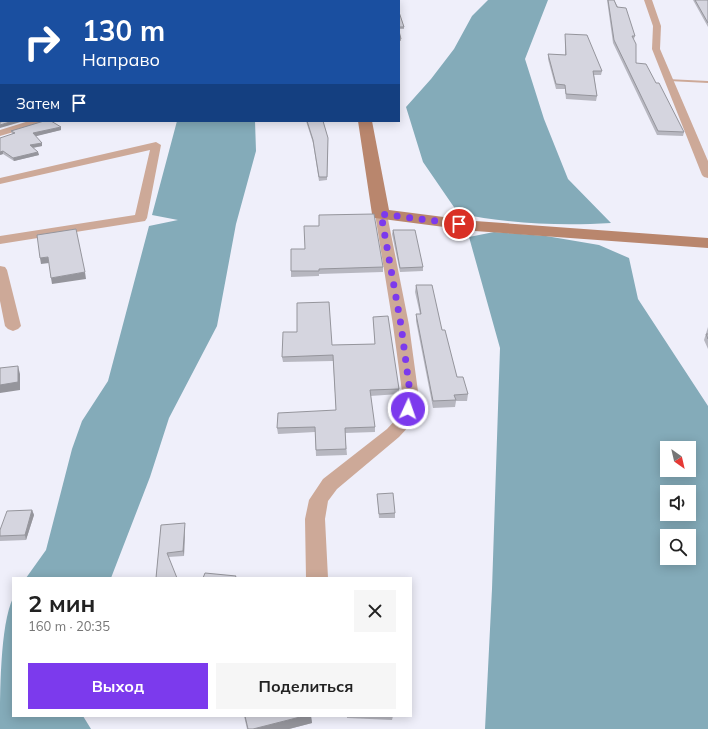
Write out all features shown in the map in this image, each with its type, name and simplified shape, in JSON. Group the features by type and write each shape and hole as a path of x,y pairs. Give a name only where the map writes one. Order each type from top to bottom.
{"street":[{"path":"648,0 657,26 656,49 708,175"},
{"path":"0,133 37,122"},
{"path":"317,577 315,519 319,500 330,484 393,433 406,419 411,400 401,325 365,122"},
{"path":"0,181 156,145 141,218 0,240"},
{"path":"381,214 475,226 707,244"},
{"path":"0,270 13,326"}],"lane":[{"path":"669,80 708,82"}],"water":[{"path":"488,0 548,0 525,59 544,119 568,179 611,223 554,224 515,222 458,213 423,162 406,107 431,79 454,49 472,16"},
{"path":"177,122 255,122 256,151 236,224 217,326 169,418 150,477 111,577 27,577 46,550 72,449 82,421 108,381 149,226 178,220 152,215"},
{"path":"494,232 546,236 599,245 629,258 638,299 708,406 708,729 485,729 492,589 500,348 469,237"},
{"path":"12,601 12,717 84,717 91,729 0,729 3,642"}],"building":[{"path":"608,0 614,0 617,7 626,8 635,36 632,36 636,44 636,63 646,64 656,83 659,83 684,132 658,131 614,40"},
{"path":"695,0 708,0 708,23"},
{"path":"400,15 404,27 400,27"},
{"path":"565,34 587,35 602,71 593,71 597,96 566,94 565,85 556,84 548,54 566,55"},
{"path":"0,122 10,122 0,125"},
{"path":"41,122 53,122 61,127 33,133 42,143 30,145 38,152 13,158 3,151 0,152 0,138 15,133 11,131"},
{"path":"307,122 323,122 328,138 327,177 319,177 313,140"},
{"path":"374,214 383,267 319,269 319,271 291,271 291,249 305,249 304,226 319,226 319,215"},
{"path":"76,229 85,272 51,278 48,257 40,258 37,235"},
{"path":"393,230 415,230 423,267 400,268"},
{"path":"416,285 432,285 442,330 445,330 457,377 463,377 468,394 454,395 456,400 433,401 416,314 421,314"},
{"path":"329,302 332,345 375,344 373,317 388,316 399,389 370,390 375,427 345,428 346,449 316,450 315,427 277,428 278,413 336,410 333,355 282,357 283,332 297,332 297,303"},
{"path":"18,366 18,382 0,385 0,368"},
{"path":"393,493 395,513 379,514 377,494"},
{"path":"32,510 25,535 0,536 0,530 7,511"},
{"path":"185,523 183,551 167,553 177,577 156,577 161,525"},
{"path":"205,573 236,576 236,577 203,577"},
{"path":"245,717 300,717 253,729 248,729"}],"route":[{"path":"408,409 411,400 401,325 381,214 459,224"}]}
